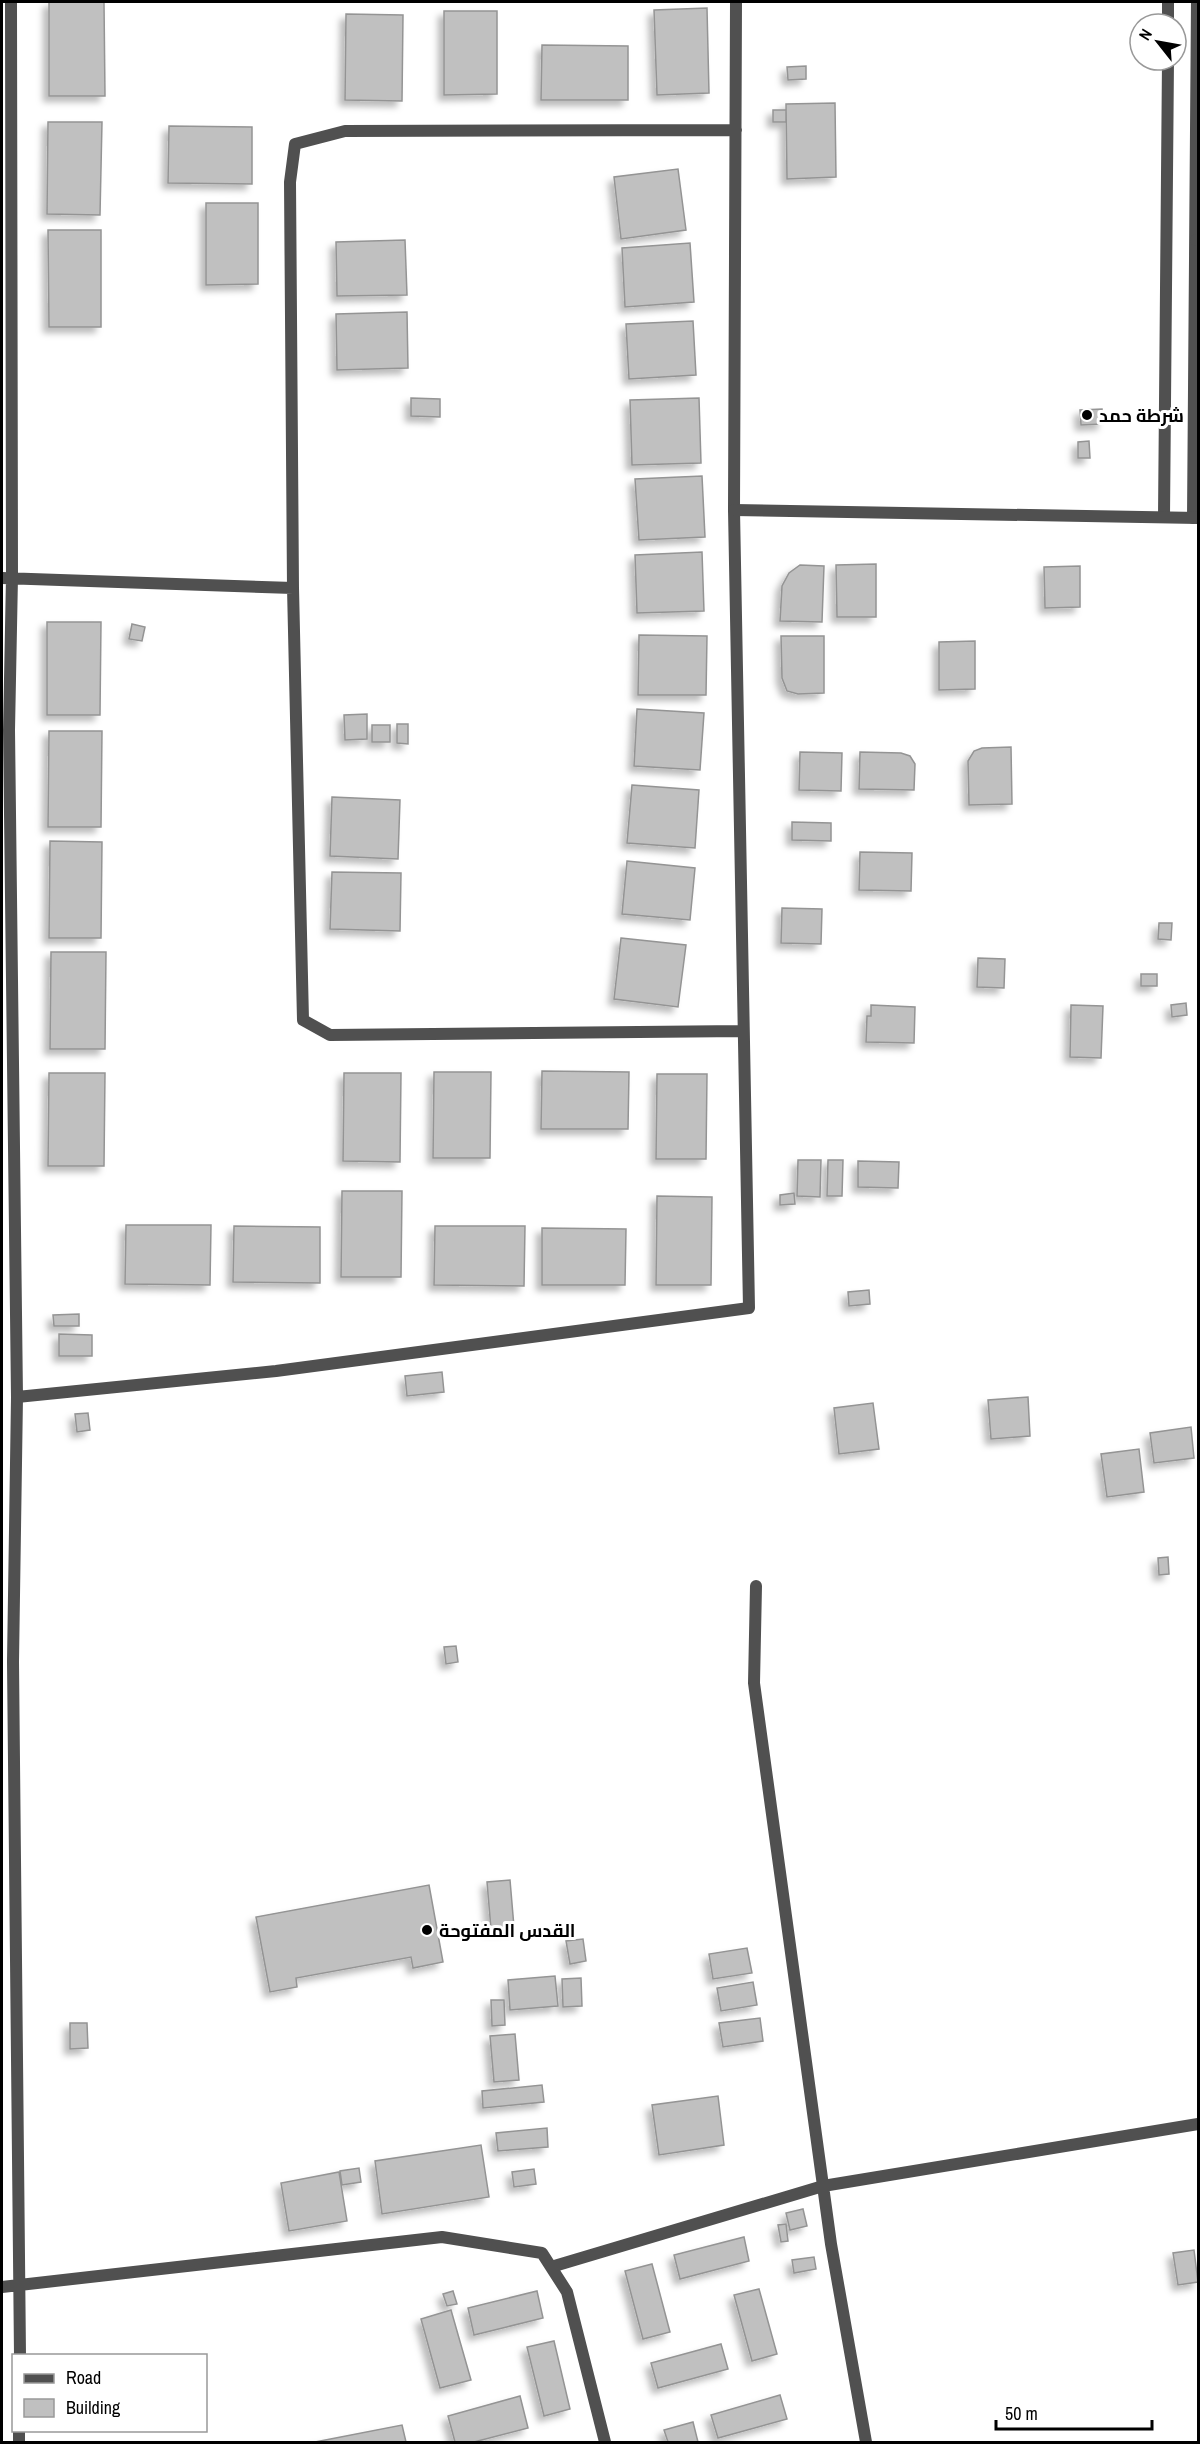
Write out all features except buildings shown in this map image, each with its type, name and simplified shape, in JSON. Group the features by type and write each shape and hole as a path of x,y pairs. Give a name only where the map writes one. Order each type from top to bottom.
{"street":[{"path":"11,2 7,578 17,1397 13,1662 20,2354"},
{"path":"17,1397 276,1371 749,1308 734,510 736,2"},
{"path":"734,510 1196,518 1197,2"},
{"path":"1164,517 1168,72"},
{"path":"736,130 345,131 294,144 290,182 293,588 303,1020 330,1035 743,1031"},
{"path":"7,578 293,588"},
{"path":"756,1586 754,1683 823,2186 866,2442"},
{"path":"551,2267 823,2186 1198,2124"},
{"path":"2,2287 442,2237 542,2253 567,2292 605,2442"}],"place":[{"name":"شرطة حمد","path":"1087,415"},
{"name":"القدس المفتوحة","path":"427,1930"}]}
